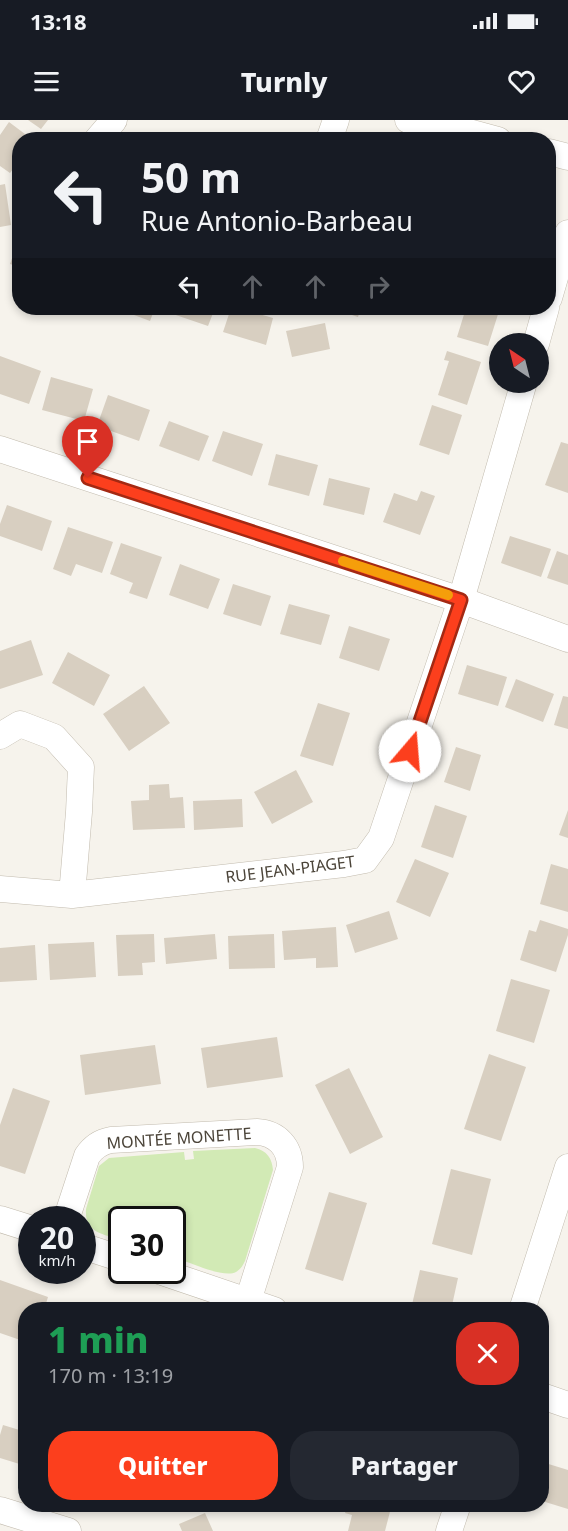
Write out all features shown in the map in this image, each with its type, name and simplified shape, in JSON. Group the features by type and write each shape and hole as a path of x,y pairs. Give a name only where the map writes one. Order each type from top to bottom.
{"street":[{"path":"104,132 114,120"},
{"path":"408,120 466,132"},
{"path":"556,274 568,232"},
{"path":"539,333 544,315"},
{"name":"RUE JEAN-PIAGET","path":"0,889 72,895 365,860 381,837 461,600 521,393"},
{"path":"0,449 461,600 568,639"},
{"path":"0,736 21,724 54,737 81,767 72,895"},
{"name":"MONTÉE MONETTE","path":"71,1206 87,1156 99,1144 111,1140 257,1132 274,1137 283,1144 290,1167 248,1301"},
{"path":"525,1302 568,1167"},
{"path":"0,1219 18,1225"},
{"path":"186,1280 251,1302"},
{"path":"549,1398 568,1405"},
{"path":"0,1510 69,1531"},
{"path":"449,1531 455,1512"}],"green space":[{"path":"255,1148 263,1151 271,1162 273,1170 245,1261 236,1272 218,1272 186,1262 186,1206 108,1206 108,1236 96,1231 96,1206 87,1206 99,1166 109,1158 184,1152 185,1160 194,1159 193,1151"}],"building":[{"path":"28,120 48,120 41,129"},
{"path":"9,122 22,132 12,132 12,170 10,173 0,166 0,135"},
{"path":"5,184 11,225 0,227 0,185"},
{"path":"134,315 152,315 150,321"},
{"path":"176,315 212,315 208,326"},
{"path":"229,315 263,315 273,318 266,345 223,332"},
{"path":"464,315 498,315 492,333 489,333 488,346 457,337"},
{"path":"325,323 330,349 292,357 286,331"},
{"path":"447,351 481,362 467,405 438,395 449,361 444,360"},
{"path":"0,356 41,371 29,404 0,394"},
{"path":"51,377 93,389 84,421 42,410"},
{"path":"108,395 150,410 139,441 97,426"},
{"path":"432,405 462,415 449,455 419,445"},
{"path":"169,421 209,436 199,461 159,446"},
{"path":"223,431 263,444 252,476 212,461"},
{"path":"561,442 568,444 568,493 545,485"},
{"path":"276,454 318,465 309,496 268,485"},
{"path":"329,478 370,488 364,515 323,505"},
{"path":"421,491 435,496 420,535 383,522 394,493 417,501"},
{"path":"7,505 52,521 42,551 0,536 0,524"},
{"path":"68,527 113,542 102,573 76,564 71,576 53,569"},
{"path":"510,536 551,549 541,577 501,563"},
{"path":"121,543 162,557 147,599 129,593 133,583 110,574"},
{"path":"557,551 568,555 568,585 547,578"},
{"path":"180,564 220,579 208,609 169,595"},
{"path":"233,584 271,596 261,626 223,614"},
{"path":"289,604 330,615 321,645 280,634"},
{"path":"349,626 390,639 379,671 339,658"},
{"path":"31,640 43,675 0,689 0,651"},
{"path":"68,652 110,675 94,706 52,683"},
{"path":"467,665 507,677 498,706 458,694"},
{"path":"516,679 554,694 543,722 505,707"},
{"path":"144,686 170,723 129,751 103,714"},
{"path":"563,696 568,697 568,729 554,725"},
{"path":"318,703 350,713 333,766 300,756"},
{"path":"456,747 481,755 470,791 444,782"},
{"path":"296,770 313,802 272,824 254,792"},
{"path":"169,784 170,798 183,797 185,828 133,830 131,801 149,800 149,785"},
{"path":"242,799 243,827 194,830 193,801"},
{"path":"435,805 467,816 453,858 421,847"},
{"path":"568,810 568,838 559,835"},
{"path":"415,859 449,873 430,917 396,902"},
{"path":"551,864 568,869 568,912 540,904"},
{"path":"389,911 398,939 355,953 346,925"},
{"path":"540,920 568,929 556,972 520,960 529,930 536,932"},
{"path":"336,927 338,967 316,968 316,958 284,960 282,931"},
{"path":"154,934 155,962 142,963 143,975 118,976 116,935"},
{"path":"215,934 217,959 166,964 164,938"},
{"path":"274,934 275,968 229,969 228,936"},
{"path":"94,942 96,977 50,980 48,944"},
{"path":"35,945 37,980 0,982 0,948"},
{"path":"511,979 550,990 534,1043 496,1031"},
{"path":"277,1037 283,1077 207,1088 201,1048"},
{"path":"155,1045 161,1084 85,1095 80,1055"},
{"path":"489,1054 526,1067 501,1141 464,1129"},
{"path":"349,1068 383,1137 350,1154 315,1085"},
{"path":"13,1088 50,1101 25,1174 0,1166 0,1125"},
{"path":"451,1169 491,1179 472,1255 432,1244"},
{"path":"329,1192 367,1203 343,1281 305,1269"},
{"path":"420,1270 458,1278 453,1302 413,1302"},
{"path":"0,1280 48,1297 46,1302 18,1302 18,1339 0,1333"},
{"path":"3,1425 18,1430 18,1464 0,1458 0,1435"},
{"path":"549,1464 568,1470 568,1509 549,1503"},
{"path":"390,1512 385,1531 348,1531 352,1515 345,1513"},
{"path":"205,1513 213,1531 182,1531 179,1524"}],"slow traffic":[{"path":"343,561 448,595"}],"route":[{"path":"88,478 461,600 410,751"}]}
